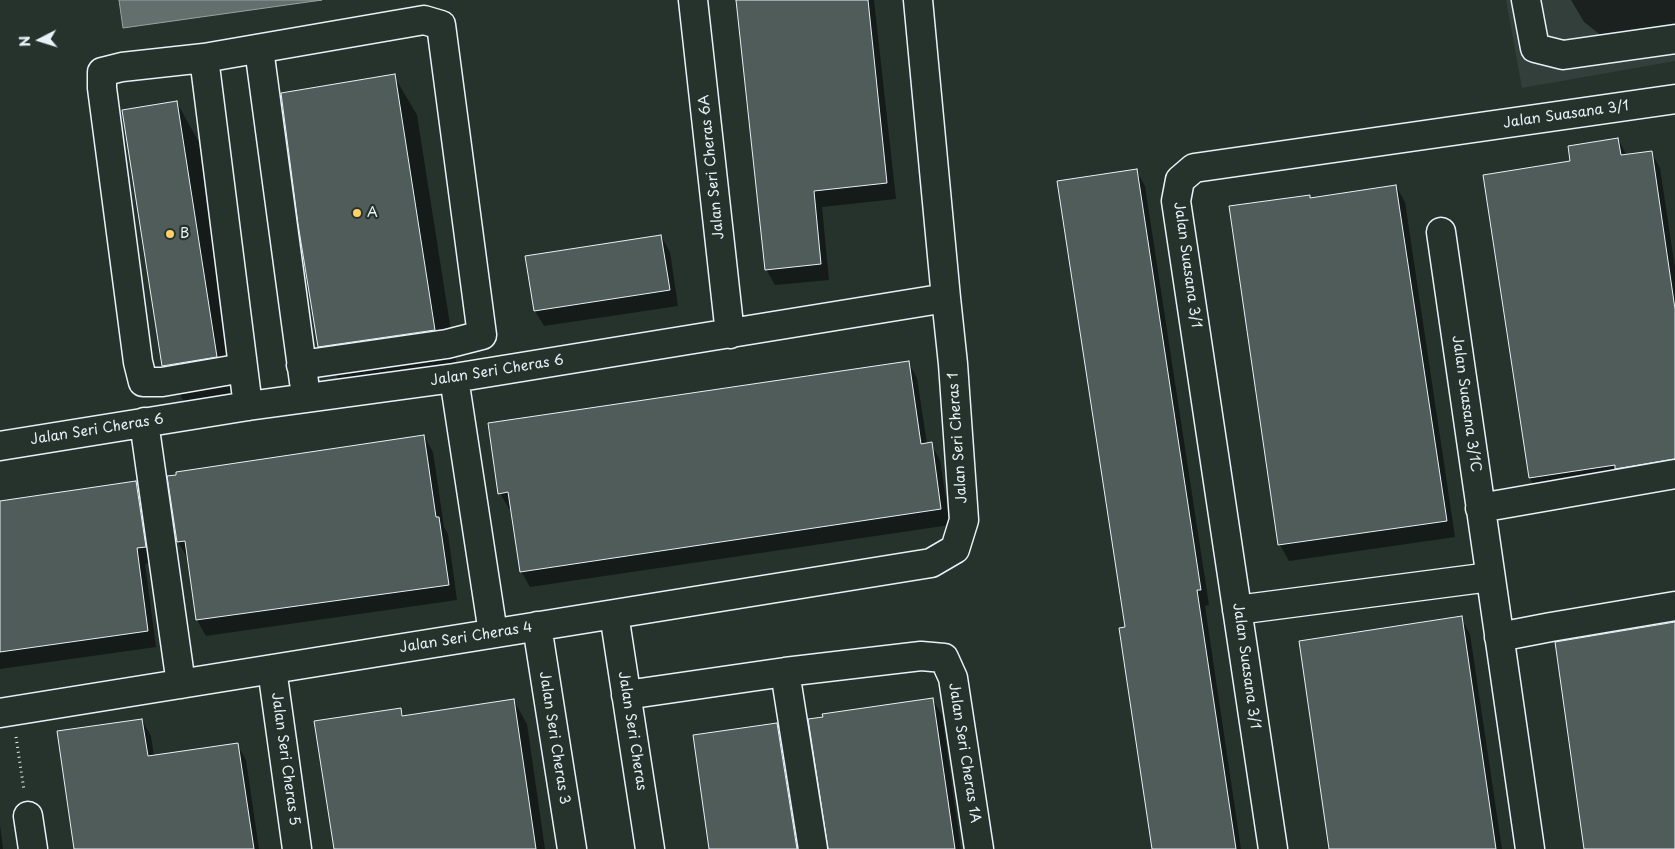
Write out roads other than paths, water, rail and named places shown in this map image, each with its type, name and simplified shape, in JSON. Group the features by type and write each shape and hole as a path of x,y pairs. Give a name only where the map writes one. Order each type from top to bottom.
{"street":[{"name":"Jalan Seri Cheras 6A","path":"693,0 730,334"},
{"path":"918,0 946,298"},
{"path":"1526,0 1536,48 1563,55 1675,39"},
{"path":"243,368 162,382 143,382 138,362 102,88 102,72 122,67 204,58 424,20 442,25 482,335 447,344 301,365"},
{"path":"259,49 306,398"},
{"path":"204,58 248,406"},
{"name":"Jalan Suasana 3/1","path":"1272,849 1176,201 1180,180 1194,168 1675,99"},
{"name":"Jalan Suasana 3/1C","path":"1441,232 1530,849"},
{"name":"Jalan Seri Cheras 6","path":"0,446 248,406 454,378 946,298"},
{"name":"Jalan Seri Cheras 1","path":"931,563 955,549 964,520 953,364 946,298"},
{"path":"454,378 493,633"},
{"path":"144,422 181,684"},
{"path":"1480,508 1675,474"},
{"name":"Jalan Seri Cheras 4","path":"6,712 931,563"},
{"path":"1238,610 1490,577"},
{"path":"1499,638 1551,627 1675,606"},
{"name":"Jalan Seri Cheras","path":"614,614 650,849"},
{"name":"Jalan Seri Cheras 3","path":"537,626 572,849"},
{"name":"Jalan Seri Cheras 1A","path":"785,672 921,656 944,658 953,678 980,849"},
{"name":"Jalan Seri Cheras 5","path":"272,669 297,849"},
{"path":"626,695 785,672 813,849"},
{"path":"28,816 33,849"}],"place":[{"name":"A","path":"357,213"},
{"name":"B","path":"170,234"}]}
